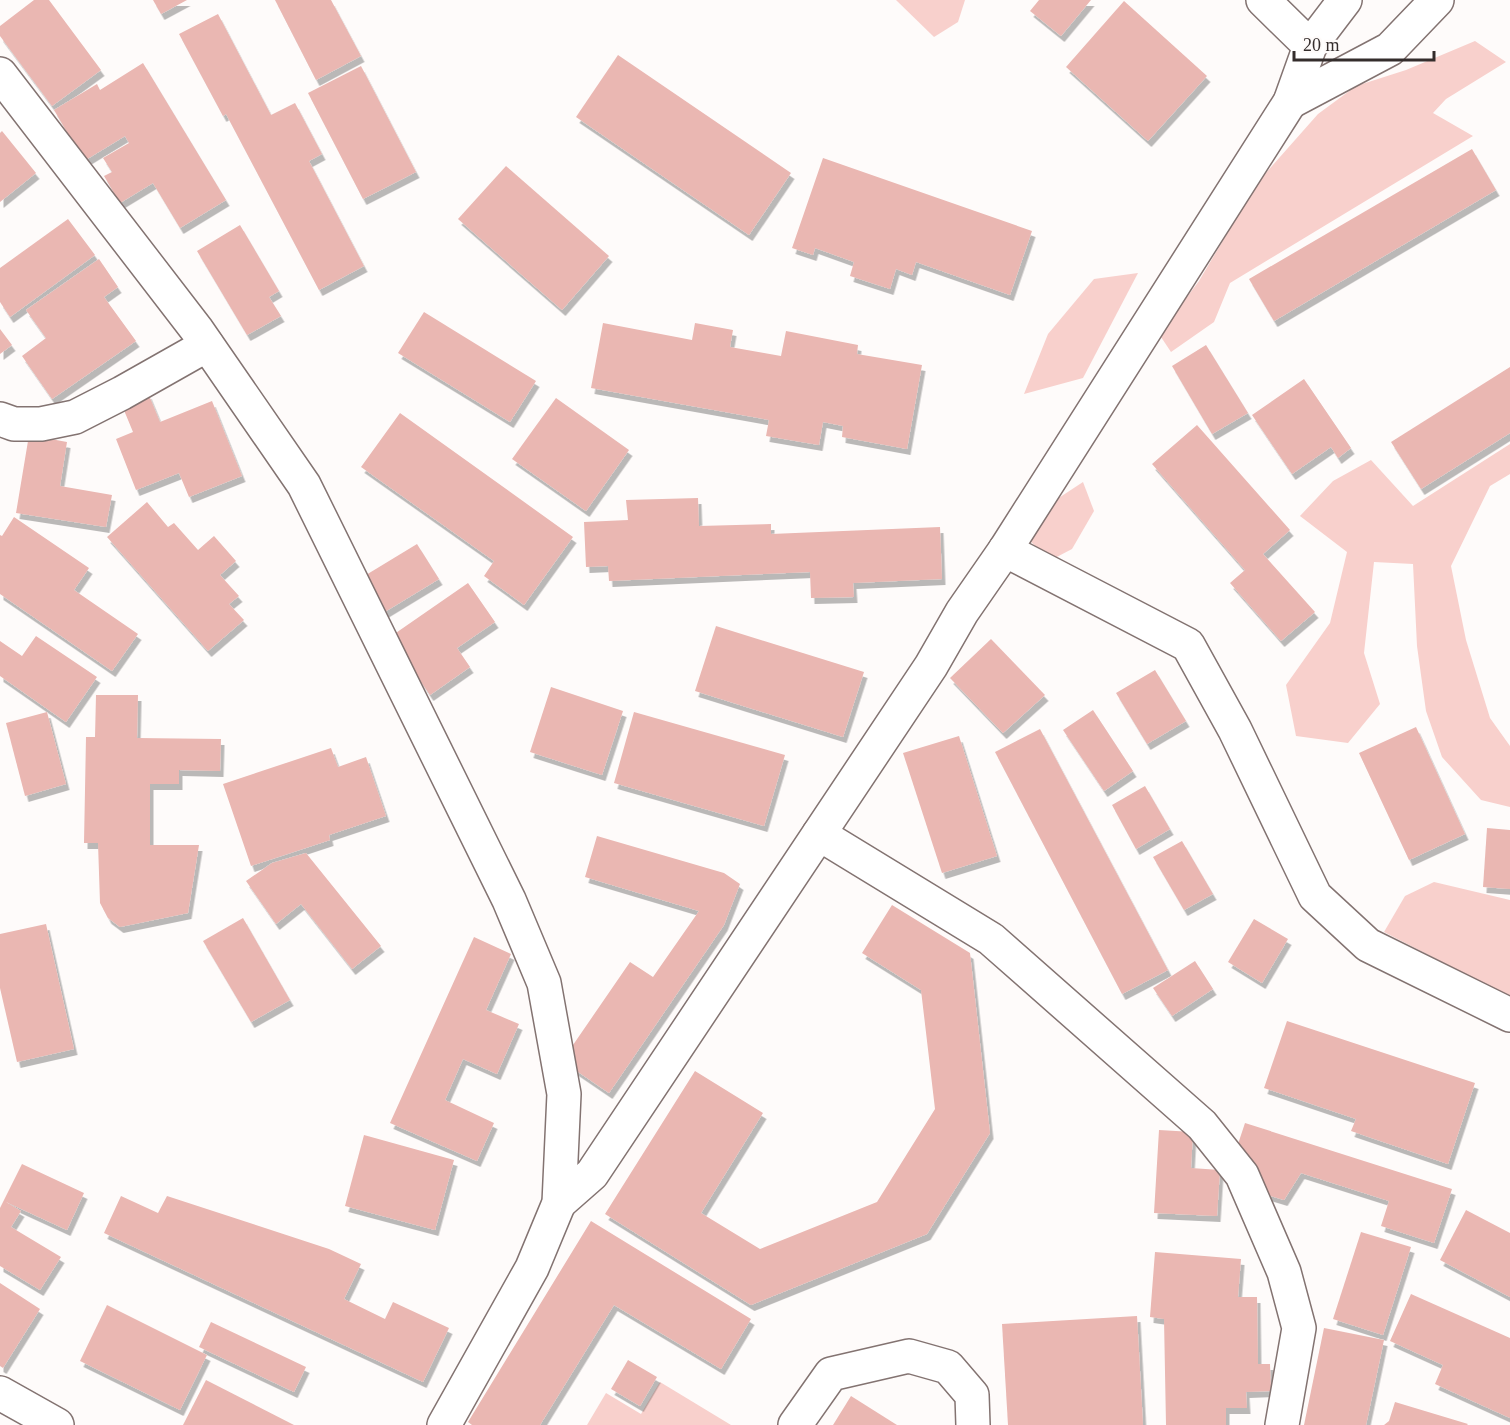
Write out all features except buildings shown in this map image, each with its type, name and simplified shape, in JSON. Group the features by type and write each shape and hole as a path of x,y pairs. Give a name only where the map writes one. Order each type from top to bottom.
{"street":[{"path":"1263,0 1310,46"},
{"path":"559,1203 592,1174 931,666 962,612 1000,557 1290,102 1310,46 1345,0"},
{"path":"1290,102 1389,49 1437,0"},
{"path":"0,74 207,345 304,485 509,900 544,982 564,1094 559,1203 532,1268 444,1425"},
{"path":"0,419 14,424 41,424 75,417 207,345"},
{"path":"1000,557 1188,645 1235,730 1315,896 1368,945 1510,1015"},
{"path":"819,834 991,939 1202,1125 1242,1175 1284,1272 1299,1328 1282,1425"},
{"path":"795,1425 831,1374 909,1356 948,1367 972,1395 973,1425"},
{"path":"0,1393 57,1425"}],"shaded area":[{"path":"896,0 965,0 958,22 934,37"},
{"path":"1475,41 1506,62 1446,99 1433,113 1473,136 1230,283 1214,322 1171,352 1159,334 1199,281 1257,183 1318,114 1356,86 1406,70"},
{"path":"1138,273 1083,378 1024,394 1048,334 1094,279"},
{"path":"1510,444 1510,474 1490,486 1451,566 1466,640 1490,718 1510,746 1510,807 1481,800 1442,757 1426,711 1417,646 1413,564 1374,562 1364,653 1380,704 1348,743 1296,736 1286,685 1330,623 1347,552 1300,516 1333,481 1371,460 1413,506"},
{"path":"1083,482 1094,511 1072,549 1051,560 1031,542 1045,507"},
{"path":"1434,882 1510,900 1510,997 1384,932 1405,896"},
{"path":"660,1382 731,1425 587,1425 606,1393 641,1414"}]}
